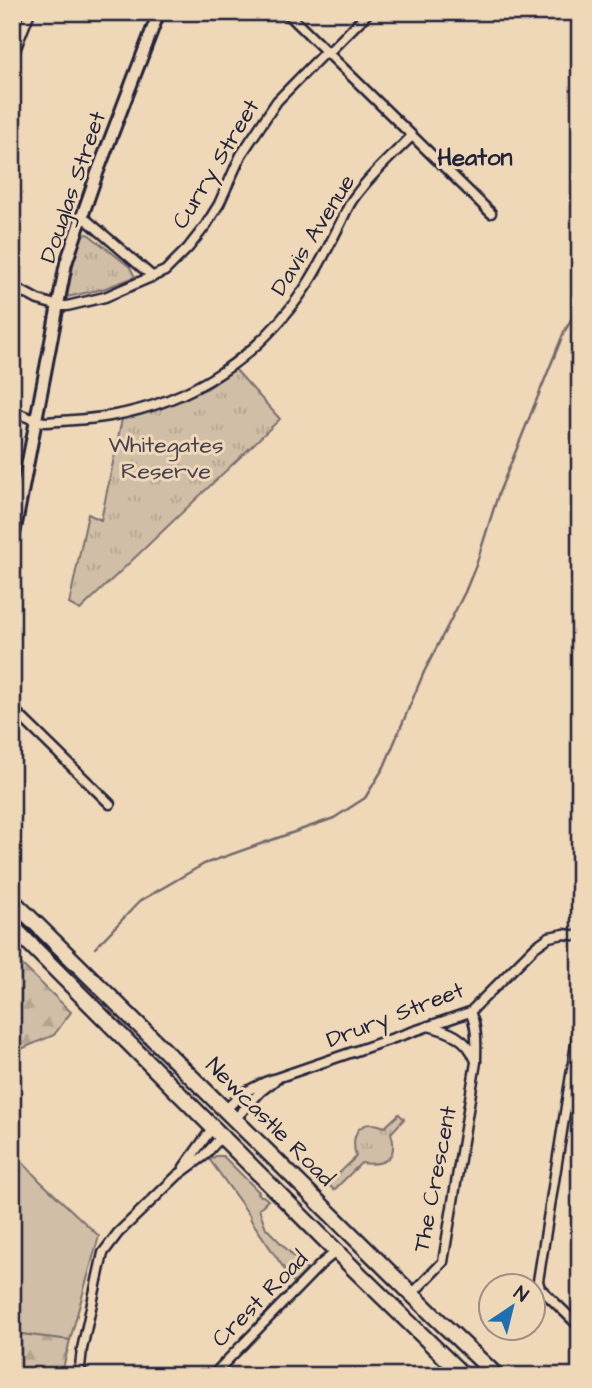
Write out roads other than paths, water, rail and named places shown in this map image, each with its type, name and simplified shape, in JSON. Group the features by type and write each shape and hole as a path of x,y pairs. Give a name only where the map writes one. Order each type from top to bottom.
{"highway":[{"name":"Newcastle Road","path":"12,900 497,1376"},
{"name":"Newcastle Road","path":"12,926 454,1372"},
{"path":"218,1131 230,1114"}],"street":[{"path":"12,58 30,12"},
{"name":"Douglas Street","path":"12,545 15,516 37,421 66,262 159,12"},
{"path":"286,12 491,213"},
{"name":"Curry Street","path":"12,286 38,300 67,306 105,298 164,271 188,248 206,225 219,204 241,155 277,101 369,12"},
{"name":"Davis Avenue","path":"12,411 37,421 110,416 183,394 211,380 242,359 266,338 306,286 351,201 412,136"},
{"path":"82,216 153,277"},
{"path":"12,708 110,804"},
{"name":"Drury Street","path":"230,1114 232,1102 249,1089 265,1082 470,1012 535,947 549,937 564,934 580,936"},
{"name":"The Crescent","path":"412,1294 443,1262 476,1062 477,1034 470,1012"},
{"path":"580,1018 538,1281 540,1288 580,1327"},
{"path":"428,1026 456,1035 472,1051 476,1062"},
{"name":"Drury Street","path":"230,1114 283,1076"},
{"path":"82,1376 82,1349 103,1253 118,1233 178,1175 218,1131"},
{"name":"Crest Road","path":"212,1376 321,1264 337,1251"}],"waterway":[{"path":"95,948 140,901 204,864 334,818 365,798 384,767 424,672 465,592 498,495 564,332 580,305"}],"district":[{"name":"Heaton","path":"475,158"}],"park label":[{"name":"Whitegates Reserve","path":"166,458"}]}
